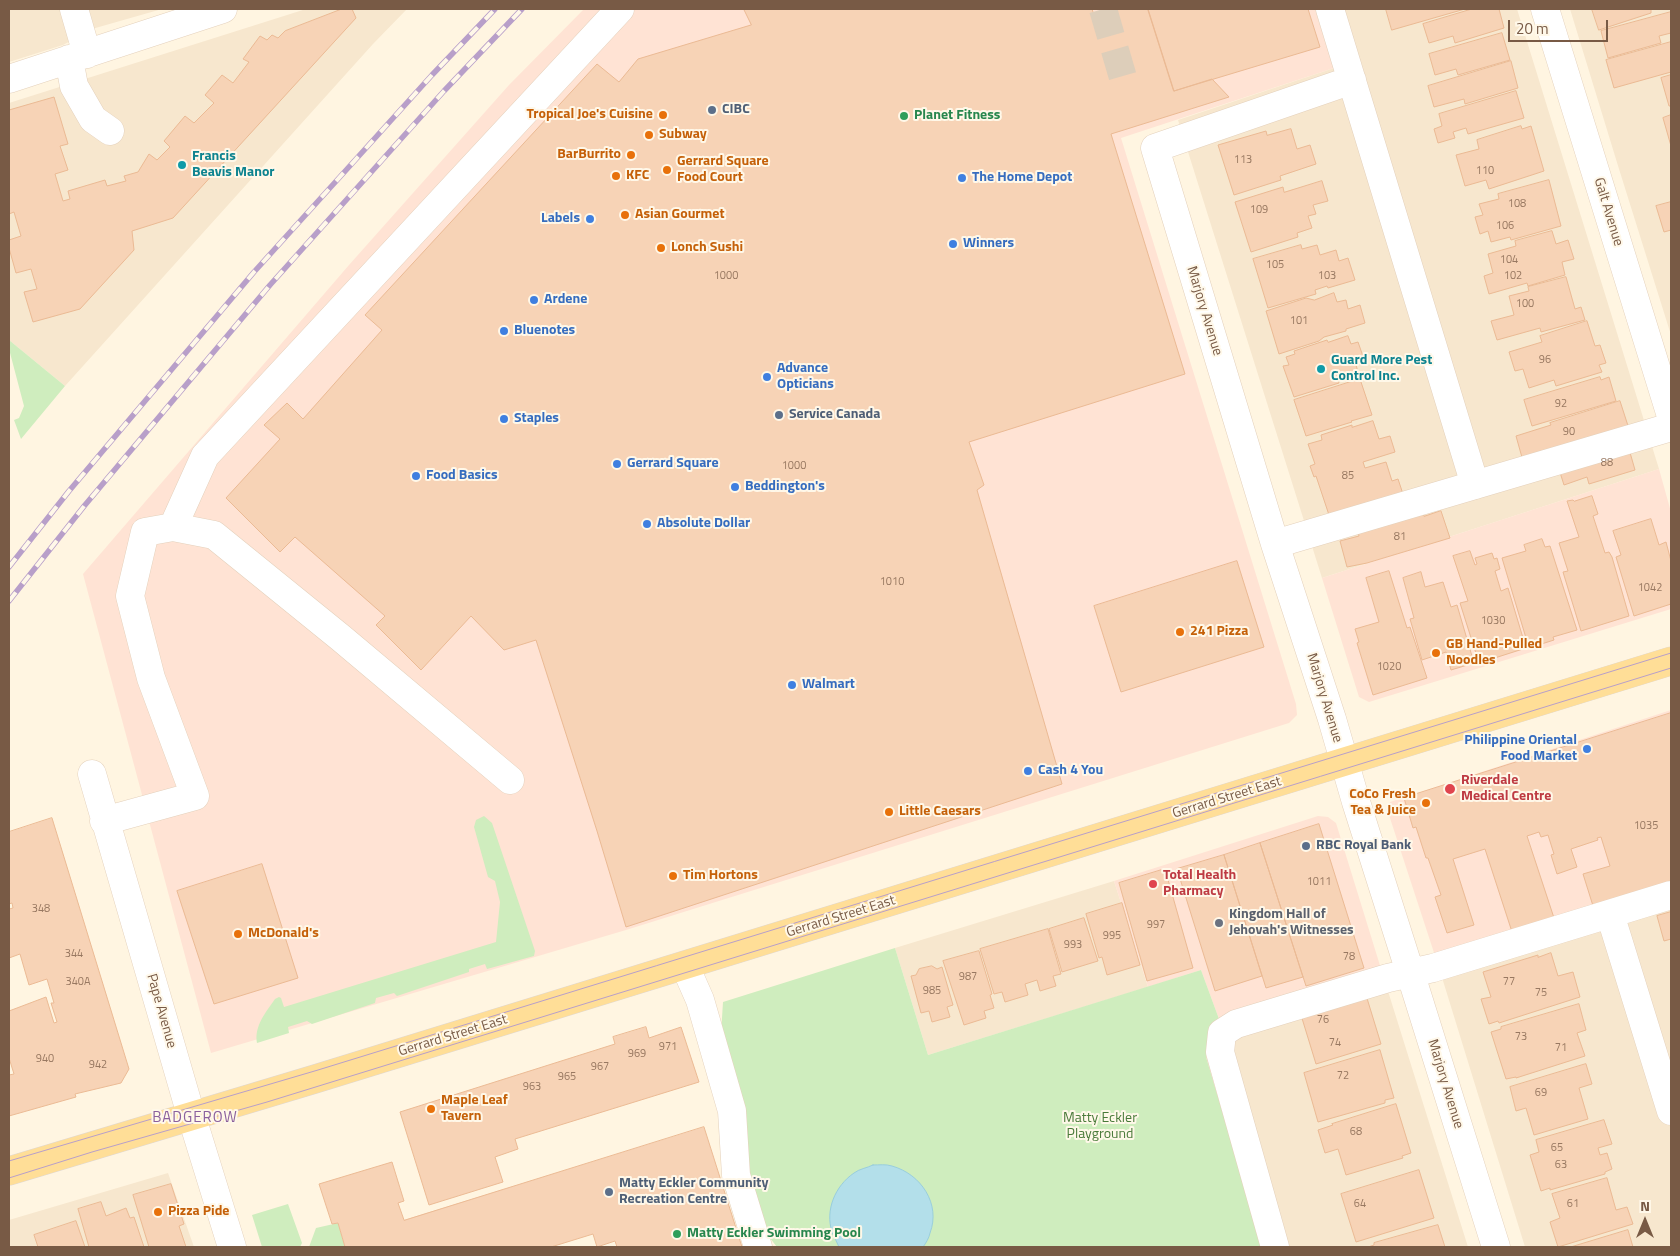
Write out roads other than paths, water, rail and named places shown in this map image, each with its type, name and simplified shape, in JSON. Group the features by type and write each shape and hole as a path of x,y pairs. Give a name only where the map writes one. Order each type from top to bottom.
{"main road":[{"name":"Gerrard Street East","path":"9,1170 685,966 1671,661"}],"street":[{"path":"74,9 78,56 74,86 93,119 110,131"},
{"path":"9,79 223,9"},
{"path":"173,527 205,456 620,9"},
{"path":"1330,9 1475,485"},
{"name":"Galt Avenue","path":"1545,9 1671,416"},
{"name":"Marjory Avenue","path":"1352,80 1155,148 1275,544 1332,720 1496,1247"},
{"path":"1275,544 1671,427"},
{"path":"104,821 195,796 151,678 130,596 145,532 173,527 214,535 312,614 510,780"},
{"name":"Pape Avenue","path":"92,774 104,821 191,1116 232,1247"},
{"path":"1275,1247 1220,1052 1222,1033 1236,1024 1410,972 1433,968 1671,895"},
{"path":"1610,914 1671,1111"},
{"path":"685,966 700,1000 732,1111 736,1175 758,1247"}],"water":[{"path":"873,1165 890,1165 902,1170 920,1183 926,1192 933,1211 933,1222 929,1237 923,1247 839,1247 830,1224 833,1199 847,1178"}],"tunnel":[{"path":"1103,9 1126,88"}],"tram line":[{"path":"9,1161 318,1070 1671,653"},
{"path":"9,1178 267,1102 1671,668"}],"railway":[{"path":"9,567 69,491 254,272 432,75 495,9"},
{"path":"9,601 85,505 270,285 444,91 522,9"}],"place":[{"name":"CIBC","path":"712,110"},
{"name":"Tropical Joe's Cuisine","path":"663,115"},
{"name":"Planet Fitness","path":"904,116"},
{"name":"Subway","path":"649,135"},
{"name":"BarBurrito","path":"631,155"},
{"name":"Francis Beavis Manor","path":"182,165"},
{"name":"Gerrard Square Food Court","path":"667,170"},
{"name":"KFC","path":"616,176"},
{"name":"The Home Depot","path":"962,178"},
{"name":"Asian Gourmet","path":"625,215"},
{"name":"Labels","path":"590,219"},
{"name":"Winners","path":"953,244"},
{"name":"Lonch Sushi","path":"661,248"},
{"name":"Ardene","path":"534,300"},
{"name":"Bluenotes","path":"504,331"},
{"name":"Guard More Pest Control Inc.","path":"1321,369"},
{"name":"Advance Opticians","path":"767,377"},
{"name":"Service Canada","path":"779,415"},
{"name":"Staples","path":"504,419"},
{"name":"Gerrard Square","path":"617,464"},
{"name":"Food Basics","path":"416,476"},
{"name":"Beddington's","path":"735,487"},
{"name":"Absolute Dollar","path":"647,524"},
{"name":"241 Pizza","path":"1180,632"},
{"name":"GB Hand-Pulled Noodles","path":"1436,653"},
{"name":"Walmart","path":"792,685"},
{"name":"Philippine Oriental Food Market","path":"1587,749"},
{"name":"Cash 4 You","path":"1028,771"},
{"name":"Riverdale Medical Centre","path":"1450,789"},
{"name":"CoCo Fresh Tea & Juice","path":"1426,803"},
{"name":"Little Caesars","path":"889,812"},
{"name":"RBC Royal Bank","path":"1306,846"},
{"name":"Tim Hortons","path":"673,876"},
{"name":"Total Health Pharmacy","path":"1153,884"},
{"name":"Kingdom Hall of Jehovah's Witnesses","path":"1219,923"},
{"name":"McDonald's","path":"238,934"},
{"name":"Maple Leaf Tavern","path":"431,1109"},
{"name":"Matty Eckler Community Recreation Centre","path":"609,1192"},
{"name":"Pizza Pide","path":"158,1212"},
{"name":"Matty Eckler Swimming Pool","path":"677,1234"}],"district":[{"name":"BADGEROW","path":"195,1118"}],"park label":[{"name":"Matty Eckler Playground","path":"1100,1128"}]}
